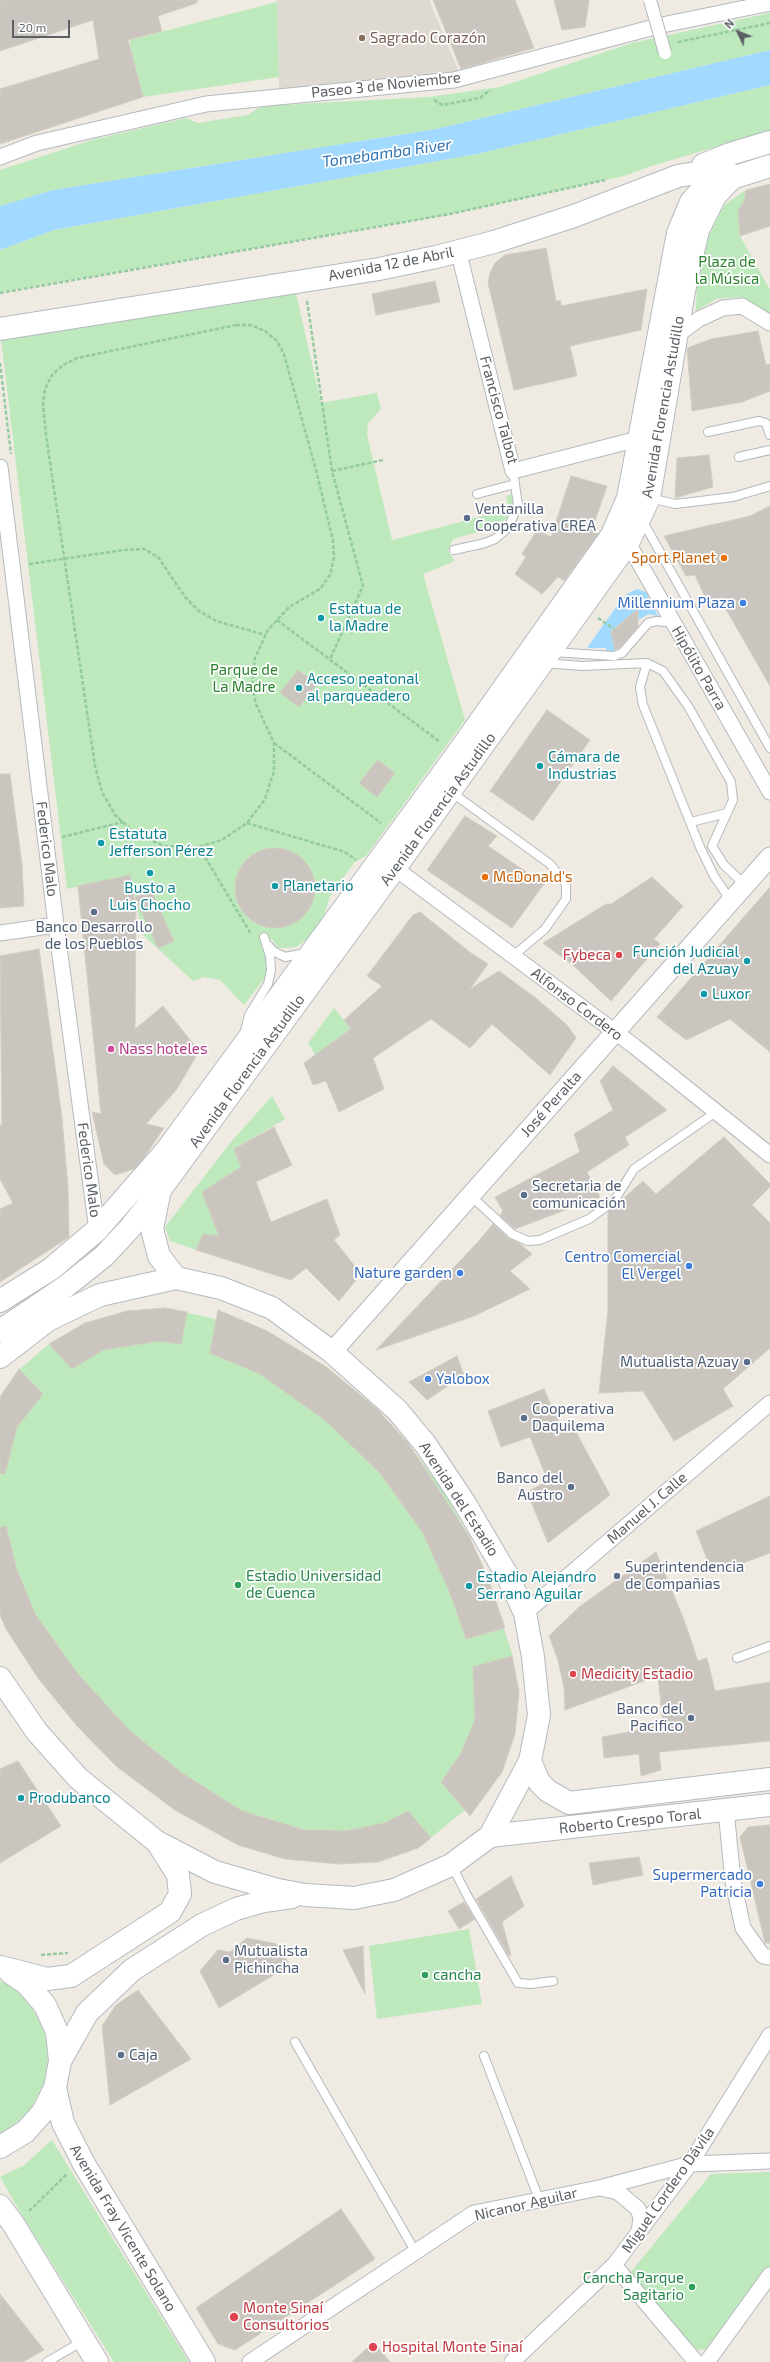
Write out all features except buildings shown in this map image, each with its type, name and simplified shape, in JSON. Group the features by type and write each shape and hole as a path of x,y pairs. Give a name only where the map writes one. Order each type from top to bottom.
{"main road":[{"path":"678,176 730,154 770,142"},
{"name":"Avenida 12 de Abril","path":"0,329 379,269 494,242 574,216 678,176 719,170 770,153"},
{"name":"Avenida Florencia Astudillo","path":"0,1300 50,1269 97,1230 166,1150 248,1041 314,949 450,792 628,543 645,508 698,230 715,196 732,178 770,166"},
{"name":"Avenida Florencia Astudillo","path":"0,1331 65,1287 104,1256 130,1228 160,1190 388,863 612,535 628,498 678,233 691,202 719,170"},
{"path":"160,1190 152,1229 160,1256 176,1278"},
{"name":"Avenida del Estadio","path":"0,1357 30,1332 48,1320 100,1295 176,1278 221,1288 272,1308 332,1352 397,1410 426,1445 464,1502 506,1575 525,1613 533,1657 539,1715 530,1761 490,1836 451,1865 388,1891 354,1898 305,1895 278,1890 215,1872 157,1842 78,1778 37,1732 0,1678"},
{"path":"30,1332 34,1279"},
{"name":"Roberto Crespo Toral","path":"530,1761 538,1782 548,1791 569,1804 770,1779"},
{"name":"Roberto Crespo Toral","path":"490,1836 770,1805"},
{"name":"Avenida del Estadio","path":"0,1967 46,1979 71,1976 170,1912 180,1894 178,1875 157,1842"},
{"name":"Avenida del Estadio","path":"60,2061 87,2012 132,1970 202,1925 236,1909 264,1901 305,1895"},
{"path":"0,1967 26,1982 45,2005 57,2032 60,2061 55,2088 43,2112 25,2132 0,2147"},
{"name":"Avenida Fray Vicente Solano","path":"55,2088 63,2124 84,2164 204,2362"},
{"path":"0,2206 14,2225 97,2362"}],"street":[{"path":"650,0 665,53"},
{"name":"Paseo 3 de Noviembre","path":"0,157 37,143 206,104 454,80 662,25 770,4"},
{"name":"Francisco Talbot","path":"458,250 514,477 638,439"},
{"path":"677,335 698,319 723,308 742,306 770,323"},
{"name":"Federico Malo","path":"0,467 56,925 97,1230"},
{"name":"Hipólito Parra","path":"628,543 770,792"},
{"name":"José Peralta","path":"332,1352 770,857"},
{"name":"Alfonso Cordero","path":"388,863 615,1032 770,1155"},
{"path":"0,933 56,925"},
{"name":"Manuel J. Calle","path":"525,1613 770,1403"},
{"path":"726,1810 733,1881 743,1928 763,1956 770,1957"},
{"name":"Miguel Cordero Dávila","path":"512,2362 614,2265 690,2164 770,2036"},
{"name":"Nicanor Aguilar","path":"250,2362 474,2213 600,2188 690,2164 770,2161"},
{"path":"600,2188 618,2192 638,2209 641,2217 639,2233"},
{"path":"614,2265 696,2362"},
{"path":"706,2362 770,2276"}],"lane":[{"path":"708,432 759,421 766,423 770,435"},
{"path":"739,457 770,450"},
{"path":"454,550 485,543 495,539 508,528 518,505 514,477 477,494"},
{"path":"645,508 733,497 770,486"},
{"name":"Hipólito Parra","path":"645,508 770,748"},
{"path":"547,657 614,656 622,653 648,623 657,621 673,623"},
{"path":"547,657 582,666 647,663 663,671 688,706 731,782 733,800 712,846 724,865 745,885"},
{"path":"647,663 640,687 643,705 700,847 714,876 731,901"},
{"path":"450,792 550,864 566,884 566,899 545,929 513,956"},
{"path":"691,822 727,813"},
{"path":"248,1041 245,1028 249,1016 268,984 271,970 270,956 264,937 272,951 285,957 300,955 314,949"},
{"path":"470,1195 512,1234 528,1241 540,1240 589,1219 614,1201 634,1169 716,1112"},
{"path":"737,1658 770,1646"},
{"path":"451,1865 518,1983 532,1984 553,1981"},
{"path":"295,2042 415,2251"},
{"path":"484,2056 539,2199"},
{"path":"47,2362 84,2340"}],"path":[{"path":"0,293 450,214 609,180"},
{"path":"304,280 332,471 363,586 330,659"},
{"path":"236,325 251,325 265,331 277,341 284,354 317,474 333,541 334,558 330,575 320,589 289,607 277,620 266,635 255,658 252,687 256,704 274,743 274,771 265,799 247,823 222,840 199,847 164,846 137,835 115,815 102,792 95,766 44,419 45,389 52,375 63,364 77,358 236,325"},
{"path":"332,471 383,460"},
{"path":"12,566 123,550 144,549 158,557 185,597 199,611 216,621 266,635"},
{"path":"277,620 446,746"},
{"path":"274,743 373,817"},
{"path":"46,840 123,822"},
{"path":"247,823 345,852 357,860"},
{"path":"199,847 252,936"},
{"path":"34,1954 48,1956 74,1952"},
{"path":"14,2225 71,2171 84,2164"}],"shaded area":[{"name":"Sagrado Corazón","path":"277,0 429,0 460,74 279,89"}],"green space":[{"path":"277,2 279,77 143,97 130,49 130,40"},
{"path":"770,13 770,50 436,129 53,190 0,206 0,170 92,140 186,118 198,123 248,115 261,106 429,97 500,87 632,43"},
{"path":"770,85 770,131 648,167 624,176 450,214 0,292 0,250 54,230 477,154"},
{"name":"Plaza de la Música","path":"746,190 744,201 738,212 740,236 770,290 770,315 740,297 716,299 696,311 697,277 705,242 723,206"},
{"name":"Parque de La Madre","path":"295,289 321,403 377,393 381,409 368,423 367,435 392,540 509,509 506,496 513,494 516,503 512,513 499,526 453,539 448,551 455,561 423,574 465,720 366,856 355,862 330,896 323,920 311,936 296,947 288,948 278,948 272,939 262,942 269,962 267,975 244,1005 220,980 204,977 193,981 143,935 130,875 67,889 1,339"},
{"path":"334,1008 351,1029 316,1056 308,1043"},
{"path":"272,1096 285,1119 234,1149 241,1167 219,1236 203,1234 196,1250 170,1241 165,1227 231,1142"},
{"path":"165,1308 216,1319 219,1310 267,1331 325,1366 375,1407 408,1443 444,1492 469,1536 488,1578 513,1657 519,1692 515,1734 502,1772 470,1816 465,1810 418,1848 378,1862 285,1859 238,1845 175,1810 116,1766 77,1726 38,1678 6,1629 0,1615 0,1397 19,1370 49,1344 85,1323 127,1311"},
{"name":"cancha","path":"469,1929 482,2004 377,2019 369,1946"},
{"path":"0,1981 10,1985 30,2004 44,2029 48,2057 44,2084 31,2109 10,2128 0,2133"},
{"path":"52,2140 189,2362 114,2362 23,2217 0,2177 23,2166"},
{"path":"770,2172 770,2267 716,2345 709,2349 698,2350 622,2283 711,2174"}],"water":[{"name":"Tomebamba River","path":"770,50 770,85 477,154 54,230 0,250 0,206 53,190 436,129"},
{"path":"637,589 646,592 658,616 649,614 638,620 638,609 611,631 615,652 607,655 606,648 587,648 621,600 628,593"}],"place":[{"name":"Sagrado Corazón","path":"362,38"},
{"name":"Ventanilla Cooperativa CREA","path":"467,518"},
{"name":"Sport Planet","path":"724,558"},
{"name":"Millennium Plaza","path":"743,603"},
{"name":"Estatua de la Madre","path":"321,618"},
{"name":"Acceso peatonal al parqueadero","path":"299,688"},
{"name":"Cámara de Industrias","path":"540,766"},
{"name":"Estatuta Jefferson Pérez","path":"101,843"},
{"name":"Busto a Luis Chocho","path":"150,873"},
{"name":"McDonald's","path":"485,877"},
{"name":"Planetario","path":"275,886"},
{"name":"Banco Desarrollo de los Pueblos","path":"94,912"},
{"name":"Fybeca","path":"619,955"},
{"name":"Función Judicial del Azuay","path":"747,961"},
{"name":"Luxor","path":"704,994"},
{"name":"Nass hoteles","path":"111,1049"},
{"name":"Secretaria de comunicación","path":"524,1195"},
{"name":"Centro Comercial El Vergel","path":"689,1266"},
{"name":"Nature garden","path":"460,1273"},
{"name":"Mutualista Azuay","path":"747,1362"},
{"name":"Yalobox","path":"428,1379"},
{"name":"Cooperativa Daquilema","path":"524,1418"},
{"name":"Banco del Austro","path":"571,1487"},
{"name":"Superintendencia de Compañias","path":"617,1576"},
{"name":"Estadio Universidad de Cuenca","path":"238,1585"},
{"name":"Estadio Alejandro Serrano Aguilar","path":"469,1586"},
{"name":"Medicity Estadio","path":"573,1674"},
{"name":"Banco del Pacifico","path":"691,1718"},
{"name":"Produbanco","path":"21,1798"},
{"name":"Supermercado Patricia","path":"760,1884"},
{"name":"Mutualista Pichincha","path":"226,1960"},
{"name":"cancha","path":"425,1975"},
{"name":"Caja","path":"121,2055"},
{"name":"Cancha Parque Sagitario","path":"692,2287"},
{"name":"Monte Sinaí Consultorios","path":"234,2317"},
{"name":"Hospital Monte Sinaí","path":"373,2347"}]}
